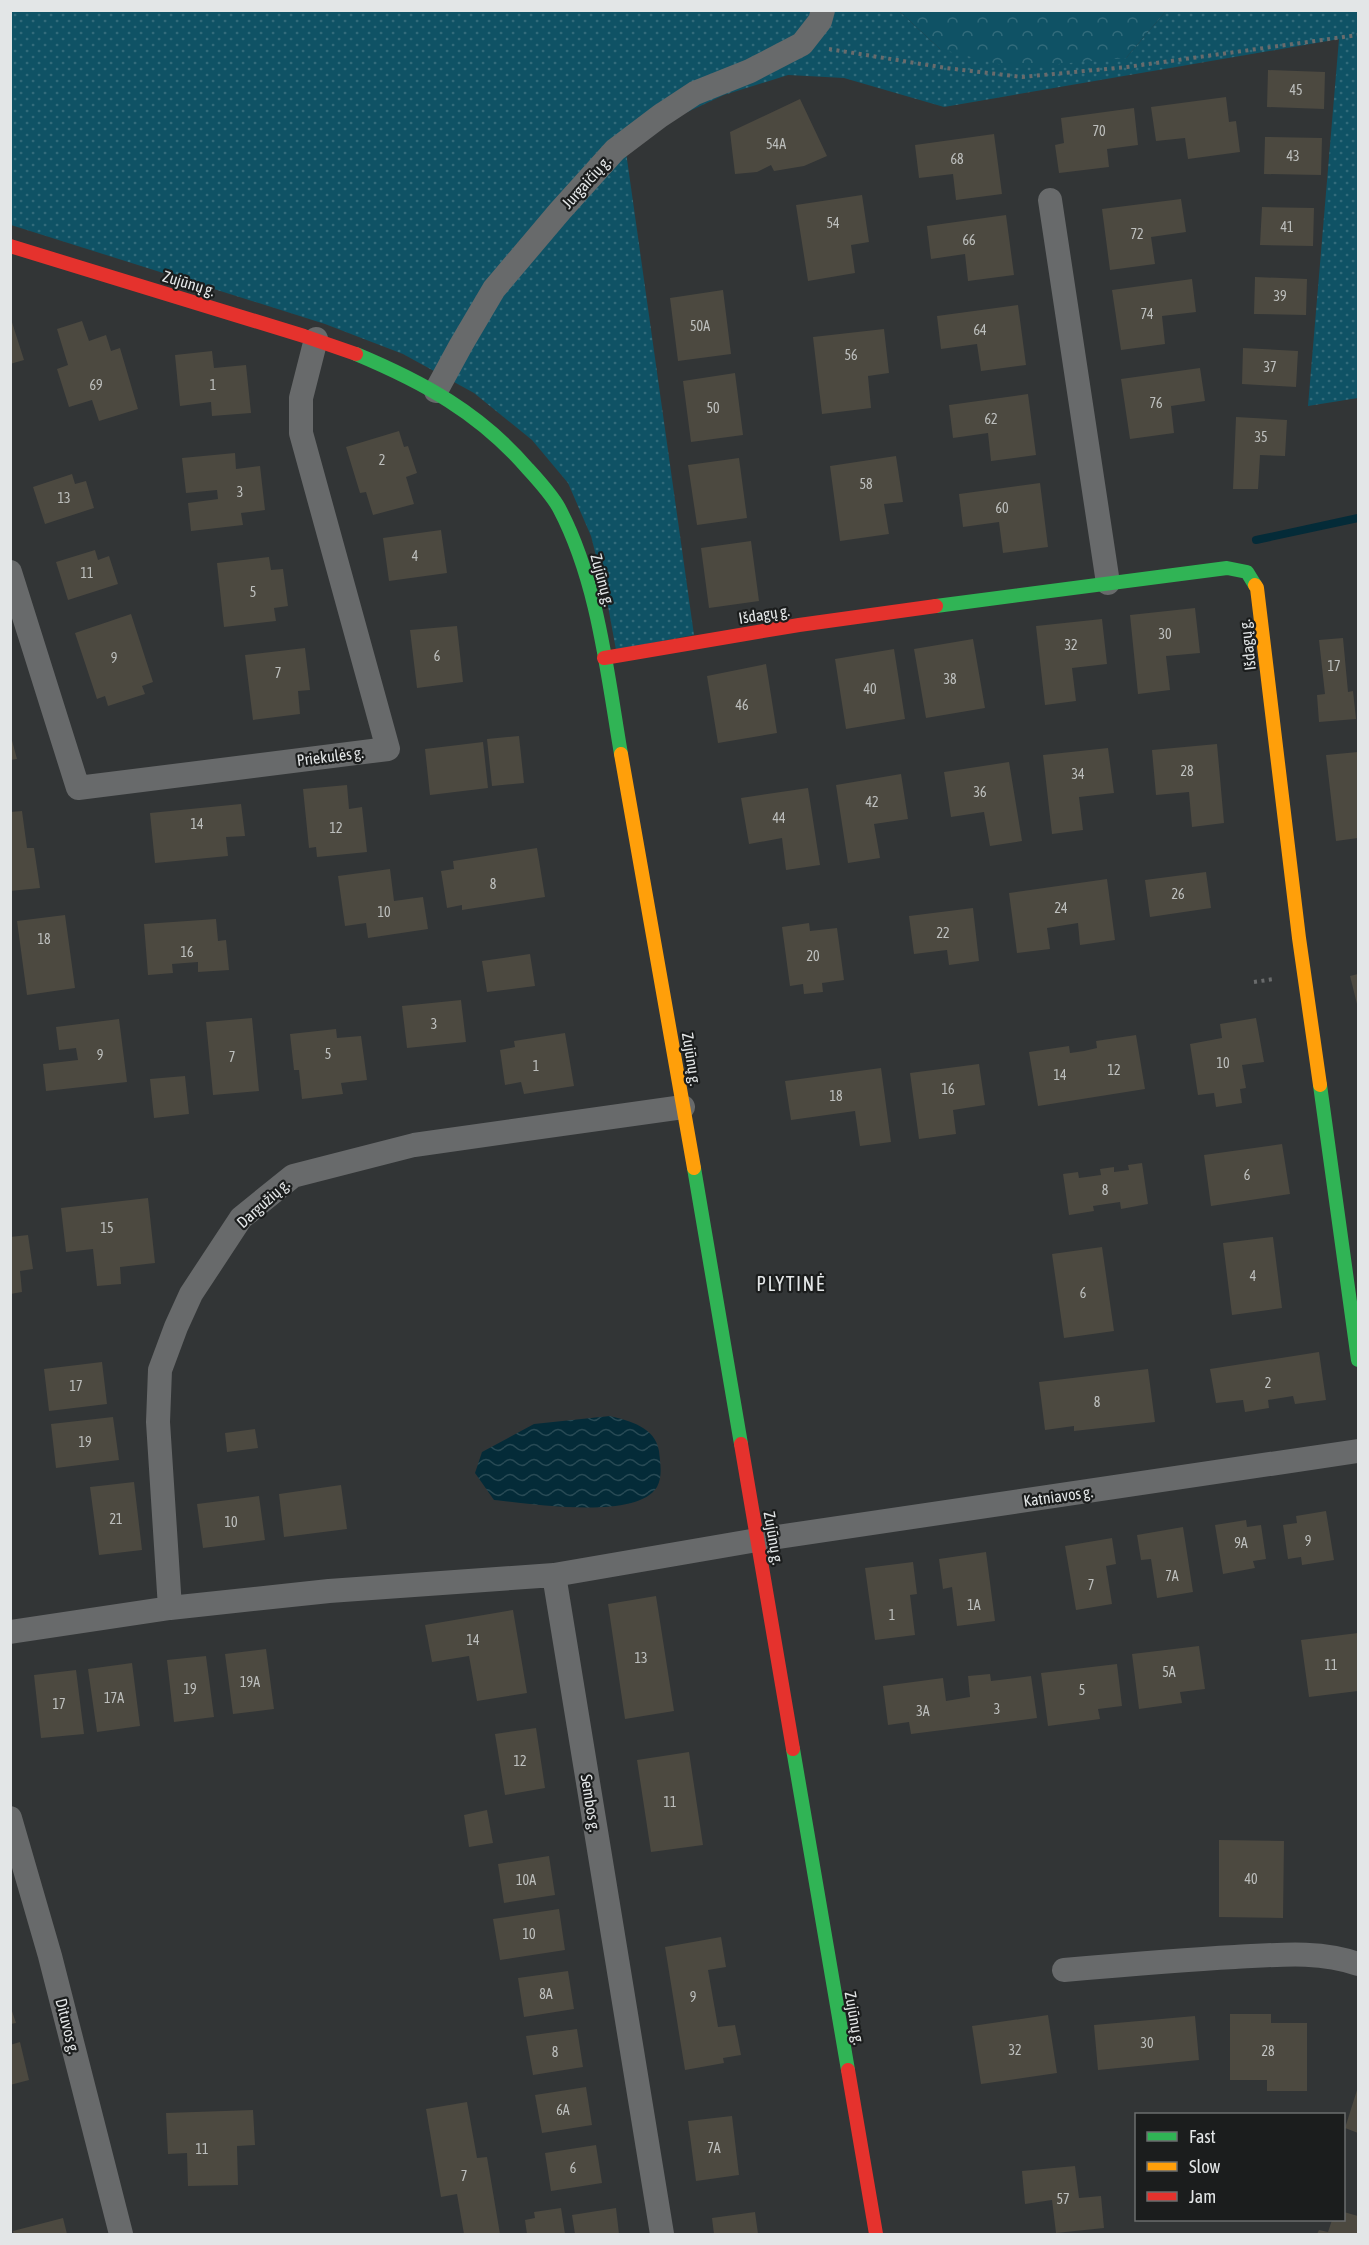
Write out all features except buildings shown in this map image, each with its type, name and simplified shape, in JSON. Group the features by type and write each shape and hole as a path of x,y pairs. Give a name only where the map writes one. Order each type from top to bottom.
{"main road":[{"name":"Zujūnų g.","path":"10,246 316,339 381,363 436,391 487,426 523,459 557,506 579,555 604,658 876,2235"},
{"name":"Išdagų g.","path":"604,658 799,625 1108,583 1227,568 1247,573 1257,588 1299,938 1359,1360"}],"street":[{"path":"802,44 820,21 823,10"},
{"name":"Jurgaičių g.","path":"436,391 494,289 615,150 695,93 750,71 802,44"},
{"path":"1050,200 1108,583"},
{"name":"Priekulės g.","path":"10,572 78,789 388,749 301,433 301,398 316,339"},
{"name":"Dargužių g.","path":"170,1608 158,1422 160,1370 191,1294 241,1218 293,1176 414,1145 683,1107"},
{"name":"Katniavos g.","path":"757,1540 1359,1451"},
{"path":"10,1632 170,1608 329,1591 554,1575 757,1540"},
{"name":"Sembos g.","path":"554,1575 662,2235"},
{"name":"Dituvos g.","path":"10,1818 50,1956 121,2235"},
{"path":"1064,1970 1180,1960 1286,1955 1328,1957 1359,1964"}],"path":[{"path":"802,44 946,68 1022,77 1127,67 1359,35"}],"green space":[{"path":"11,11 899,11 940,49 1126,58 1166,11 1358,11 1358,398 1308,406 1339,39 944,107 844,78 788,75 724,95 668,121 626,152 694,635 616,650 606,595 591,536 568,483 532,440 474,393 403,354 325,324 11,225"},
{"path":"899,11 1166,11 1126,58 1014,68 940,49"}],"water":[{"path":"610,1416 641,1426 657,1443 660,1478 657,1487 645,1497 628,1504 606,1507 556,1506 494,1500 475,1473 482,1452 534,1424"}],"waterway":[{"path":"1256,540 1358,518"}],"traffic: fast":[{"path":"356,354 427,388 470,415 510,449 556,503 572,536 592,597 606,660 621,754"},
{"path":"936,606 1227,568 1247,572 1255,585"},
{"path":"1320,1085 1358,1360"},
{"path":"694,1168 741,1444"},
{"path":"793,1749 848,2070"}],"traffic: slow":[{"path":"1255,585 1299,938 1320,1085"},
{"path":"621,754 694,1168"}],"traffic: jam":[{"path":"10,246 356,354"},
{"path":"604,658 799,625 936,606"},
{"path":"741,1444 793,1749"},
{"path":"848,2070 876,2234"}],"district":[{"name":"PLYTINĖ","path":"791,1284"}]}
